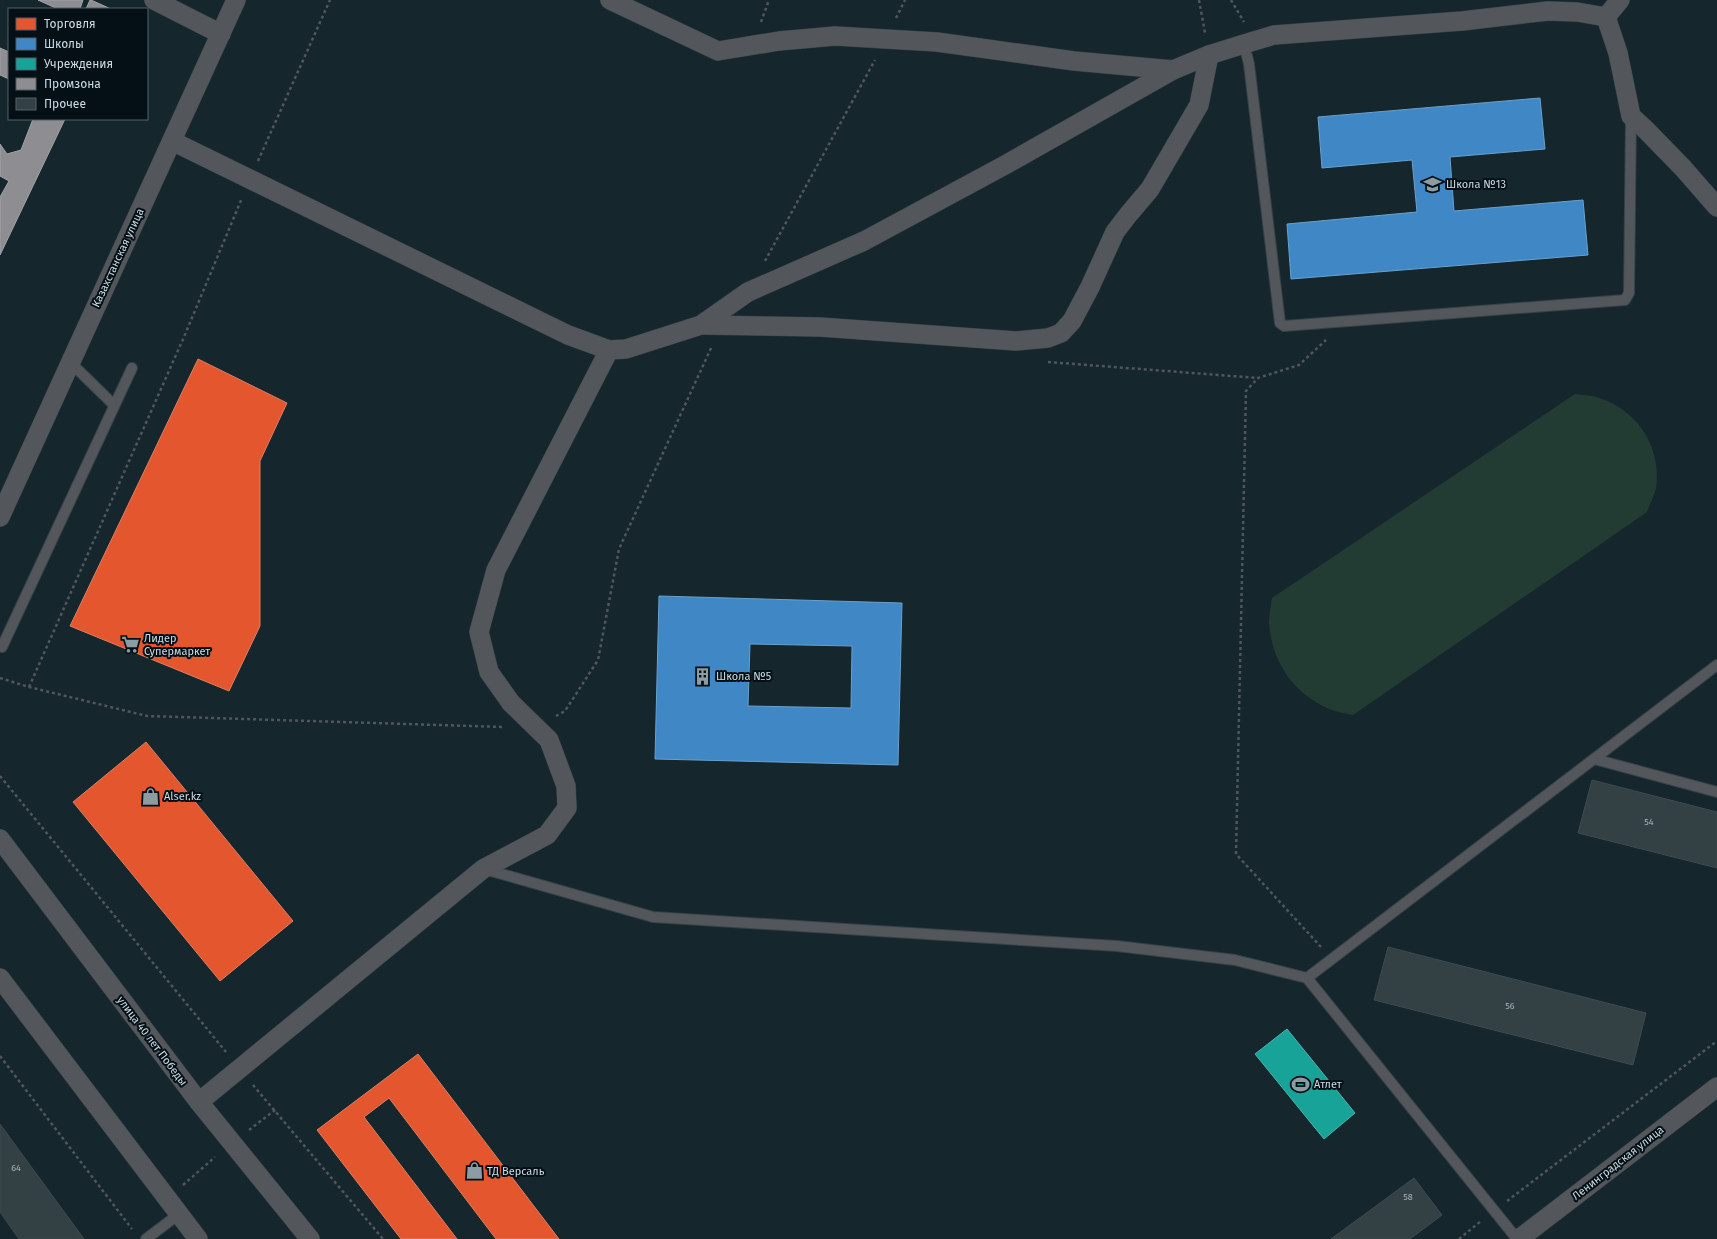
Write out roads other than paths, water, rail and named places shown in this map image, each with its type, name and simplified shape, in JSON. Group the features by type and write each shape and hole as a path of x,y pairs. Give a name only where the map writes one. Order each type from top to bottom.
{"street":[{"path":"154,0 221,34"},
{"name":"Казахстанская улица","path":"0,517 236,0"},
{"path":"610,0 718,51 779,41 836,36 938,42 1074,62 1173,70"},
{"path":"1606,17 1618,1"},
{"path":"172,141 568,335 609,350 626,349 701,325 748,292 864,241 1005,165 1173,70 1209,55 1274,35 1462,21 1548,11 1577,12 1606,17"},
{"path":"1606,17 1618,52 1631,116 1683,168 1717,207"},
{"path":"701,325 820,328 1016,341 1048,338 1061,333 1072,321 1090,287 1115,232 1150,189 1199,105 1209,55"},
{"path":"199,1102 483,869 547,835 567,808 566,786 549,740 511,704 489,672 480,632 496,570 609,350"},
{"name":"улица 40 лет Победы","path":"0,839 199,1102 310,1239"},
{"path":"0,978 198,1239"},
{"name":"Ленинградская улица","path":"1518,1239 1717,1087"}],"lane":[{"path":"1244,44 1249,64 1280,323 1284,326 1625,300 1629,293 1631,116"},
{"path":"70,362 114,406"},
{"path":"2,647 132,368"},
{"path":"1308,978 1717,664"},
{"path":"1594,759 1717,792"},
{"path":"483,869 653,917 1117,946 1235,960 1308,978 1518,1239"},
{"path":"146,1239 179,1214"}],"place":[{"name":"Школа №13","path":"1433,184"},
{"name":"Лидер Супермаркет","path":"131,644"},
{"name":"Школа №5","path":"703,676"},
{"name":"Alser.kz","path":"151,796"},
{"name":"Атлет","path":"1301,1084"},
{"name":"ТД Версаль","path":"474,1171"}]}
